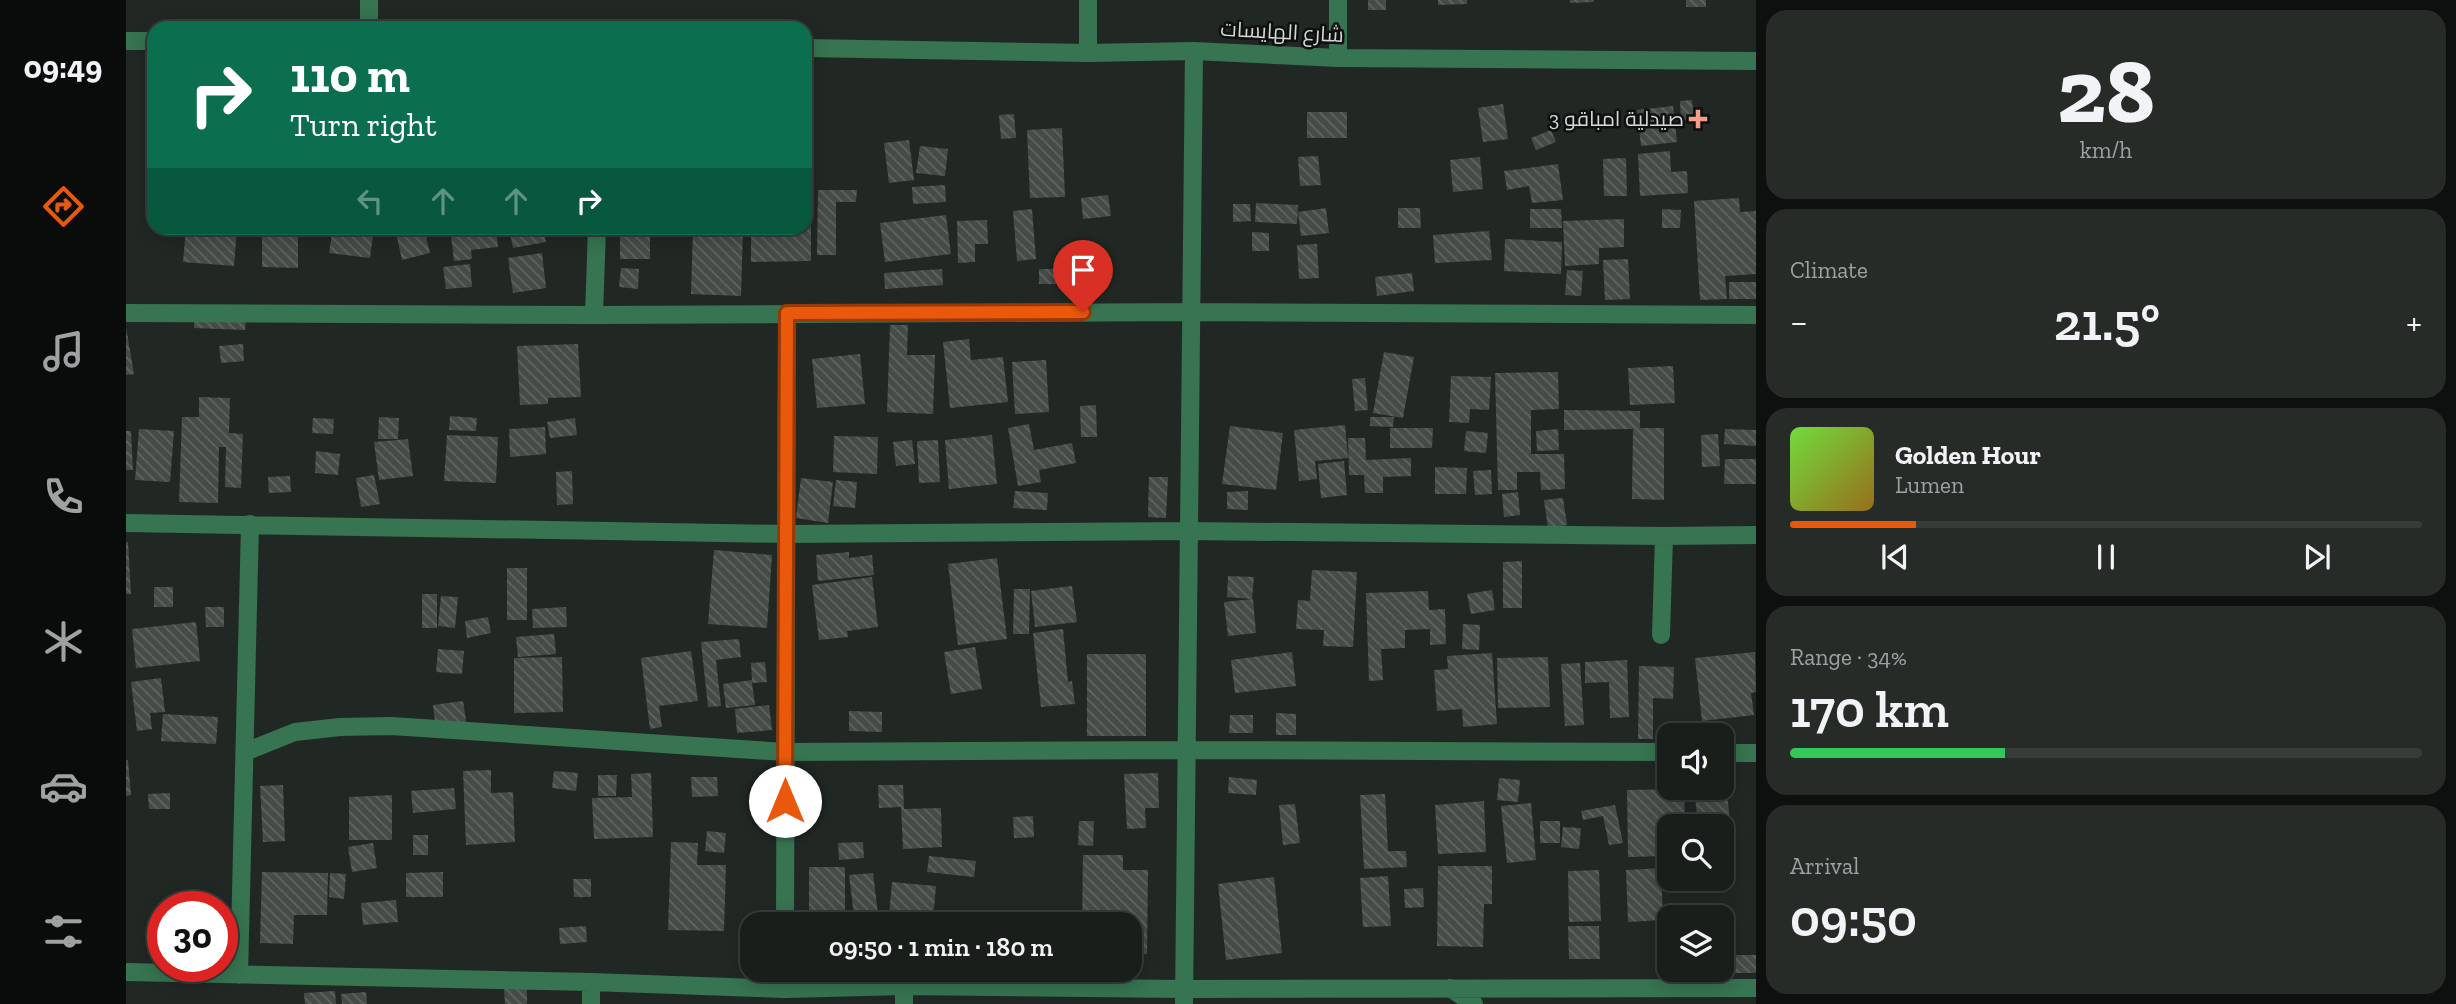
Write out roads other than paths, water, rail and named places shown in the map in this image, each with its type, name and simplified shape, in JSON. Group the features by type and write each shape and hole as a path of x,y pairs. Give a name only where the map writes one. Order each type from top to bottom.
{"street":[{"path":"369,0 369,21"},
{"path":"1088,0 1088,53"},
{"path":"1338,58 1339,0"},
{"path":"126,41 147,41"},
{"name":"شارع الهايسات","path":"812,48 1088,53 1194,51 1338,58 1756,61"},
{"path":"1184,996 1194,51"},
{"path":"594,315 597,235"},
{"path":"126,313 594,315 1191,312 1756,315"},
{"path":"785,912 787,313"},
{"path":"126,523 786,534 1188,531 1664,537 1756,535"},
{"path":"239,975 250,524"},
{"path":"1661,635 1664,537"},
{"path":"245,752 295,732 340,727 391,726 785,752 1657,752"},
{"path":"1734,753 1756,753"},
{"path":"126,972 591,982 904,995 1184,996 1450,988 1756,988"},
{"path":"591,982 591,1004"},
{"path":"784,982 784,989"},
{"path":"1450,988 1474,1004"}],"place":[{"name":"صيدلية امباقو 3","path":"1698,119"}]}
